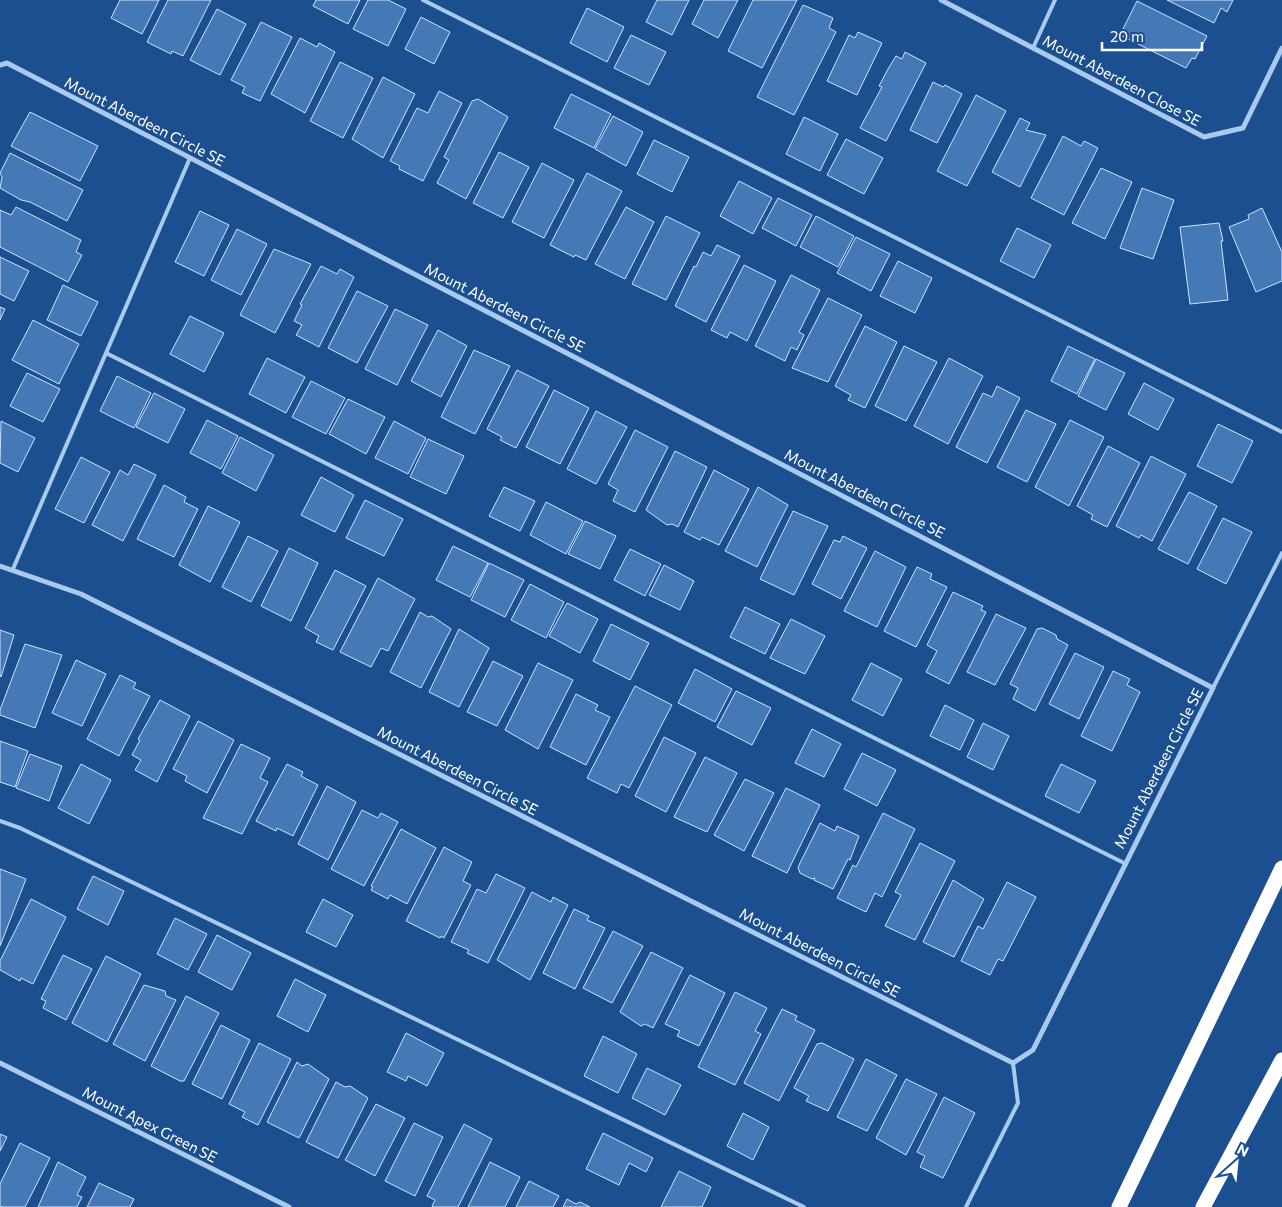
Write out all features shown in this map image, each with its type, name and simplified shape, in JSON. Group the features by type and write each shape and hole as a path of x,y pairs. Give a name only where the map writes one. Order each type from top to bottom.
{"highway":[{"path":"1119,1207 1282,868"},
{"path":"1203,1207 1282,1060"}],"street":[{"name":"Mount Aberdeen Close SE","path":"942,0 1204,137 1243,128 1282,48"},
{"name":"Mount Aberdeen Circle SE","path":"0,65 7,63 1213,688 1124,863 1033,1050 1012,1063 81,594 0,566"},
{"name":"Mount Apex Green SE","path":"0,1063 289,1207"}],"lane":[{"path":"423,0 1282,432"},
{"path":"1032,48 1055,0"},
{"path":"13,569 190,158"},
{"path":"106,353 1124,863"},
{"path":"1213,688 1282,553"},
{"path":"0,821 20,828 804,1207"},
{"path":"966,1207 1018,1103 1012,1063"}],"building":[{"path":"120,0 159,0 142,34 111,18"},
{"path":"168,0 211,0 183,56 172,51 171,54 147,42"},
{"path":"316,0 360,0 348,24 313,6"},
{"path":"368,0 388,0 406,9 388,46 353,29"},
{"path":"657,0 689,0 672,35 646,22"},
{"path":"704,0 738,0 718,38 692,24"},
{"path":"753,0 797,0 762,68 728,51"},
{"path":"1167,0 1233,0 1227,12 1221,8 1214,23"},
{"path":"1137,1 1207,36 1195,59 1192,58 1186,68 1120,35"},
{"path":"803,5 833,18 829,28 836,32 794,115 757,97"},
{"path":"587,8 624,27 607,62 570,43"},
{"path":"217,9 246,24 220,75 190,60"},
{"path":"421,17 450,32 434,64 405,49"},
{"path":"261,22 292,37 260,101 242,93 245,87 231,80"},
{"path":"858,32 882,43 857,95 827,81 849,35 855,38"},
{"path":"631,35 666,52 649,85 614,68"},
{"path":"300,38 317,47 319,43 335,52 305,113 271,94"},
{"path":"905,52 926,63 886,141 860,128 882,87 879,86 888,69 896,56 902,59"},
{"path":"340,62 373,78 343,138 310,121"},
{"path":"383,77 415,94 383,158 352,139"},
{"path":"933,82 943,87 945,85 962,94 937,143 910,130"},
{"path":"439,91 462,103 423,181 399,169 400,166 390,161 417,108 428,113"},
{"path":"571,94 611,114 594,148 554,128"},
{"path":"976,95 1006,111 967,186 937,171"},
{"path":"478,99 508,117 466,199 437,183 449,160 444,157 472,101"},
{"path":"30,112 98,146 80,181 11,146"},
{"path":"613,116 643,132 626,166 595,149"},
{"path":"804,117 838,134 820,171 786,154"},
{"path":"1020,118 1030,123 1026,130 1046,135 1020,187 992,172"},
{"path":"1063,136 1081,146 1084,141 1098,148 1064,215 1031,198"},
{"path":"846,139 883,158 864,194 827,175"},
{"path":"654,140 689,157 672,192 637,174"},
{"path":"499,152 529,167 503,218 473,203"},
{"path":"10,153 83,190 67,221 0,188 2,177 0,173"},
{"path":"542,163 574,180 544,238 512,222"},
{"path":"1101,168 1132,182 1105,239 1072,223"},
{"path":"587,173 622,191 586,260 575,255 574,257 550,245"},
{"path":"739,181 772,198 753,234 720,216"},
{"path":"1142,188 1174,200 1153,259 1120,248"},
{"path":"778,198 812,215 796,246 762,228"},
{"path":"16,207 81,240 76,252 82,255 68,282 0,247 0,210 11,215"},
{"path":"626,207 654,222 625,279 595,264"},
{"path":"1262,208 1282,252 1282,281 1256,292 1229,227 1249,219 1248,215"},
{"path":"200,211 229,225 204,276 175,262"},
{"path":"666,216 700,233 666,300 632,284"},
{"path":"816,216 854,236 838,267 800,247"},
{"path":"1219,223 1223,241 1221,241 1228,300 1190,304 1180,227"},
{"path":"1017,228 1051,245 1034,278 1000,261"},
{"path":"237,229 267,244 241,295 211,280"},
{"path":"856,237 890,254 871,291 837,273"},
{"path":"717,245 740,256 706,322 675,306 694,266 696,267 703,252 711,256"},
{"path":"274,249 311,264 275,333 240,315"},
{"path":"0,257 29,271 14,301 0,294"},
{"path":"898,261 932,278 915,313 880,296"},
{"path":"744,265 776,281 747,341 730,332 727,338 711,330"},
{"path":"321,266 337,274 340,269 354,277 319,347 296,335 302,325 294,321 302,305 300,304"},
{"path":"791,275 820,290 799,332 804,335 797,350 791,347 785,361 755,346"},
{"path":"63,285 98,302 81,336 47,320"},
{"path":"357,291 388,306 357,363 328,348"},
{"path":"828,298 862,315 828,382 792,368"},
{"path":"0,307 5,309 0,320"},
{"path":"395,309 428,325 397,385 365,369"},
{"path":"190,316 224,333 204,372 170,354"},
{"path":"33,320 79,344 59,384 12,360"},
{"path":"865,326 897,342 865,408 848,400 851,395 835,386"},
{"path":"438,330 467,346 441,397 411,381"},
{"path":"904,346 937,362 906,421 875,406"},
{"path":"1068,346 1095,359 1077,394 1051,381"},
{"path":"474,350 510,366 475,434 441,417"},
{"path":"267,358 305,377 286,413 249,394"},
{"path":"949,358 983,376 948,444 914,426"},
{"path":"1096,359 1125,373 1106,410 1078,396"},
{"path":"517,370 549,386 516,448 500,440 502,437 487,429"},
{"path":"27,373 60,389 43,422 10,406"},
{"path":"117,376 151,393 134,428 100,411"},
{"path":"311,381 345,398 326,434 292,417"},
{"path":"1144,383 1174,399 1158,430 1128,414"},
{"path":"997,386 1020,398 987,463 956,447 983,393 992,397"},
{"path":"554,390 589,408 560,464 526,447"},
{"path":"154,393 185,409 168,443 136,427"},
{"path":"348,399 385,417 366,454 329,434"},
{"path":"1026,410 1056,424 1027,482 997,467"},
{"path":"596,411 627,427 596,484 567,469"},
{"path":"207,420 238,436 221,469 190,453"},
{"path":"1070,420 1104,437 1069,506 1035,487"},
{"path":"1,421 35,438 18,472 0,463"},
{"path":"394,421 426,438 408,474 375,458"},
{"path":"1218,424 1253,441 1232,483 1197,466"},
{"path":"635,430 668,447 635,512 613,501 618,490 608,484"},
{"path":"240,437 274,455 256,491 222,473"},
{"path":"428,439 464,456 446,494 410,477"},
{"path":"1108,446 1140,463 1107,527 1091,519 1093,515 1077,506"},
{"path":"675,451 707,467 678,527 672,524 667,525 646,510"},
{"path":"1151,456 1186,474 1152,541 1141,535 1139,538 1116,526"},
{"path":"81,457 110,472 84,523 55,509"},
{"path":"134,464 156,475 123,541 92,525 120,470 128,475"},
{"path":"714,470 749,489 719,545 702,537 700,540 684,532"},
{"path":"321,477 354,495 335,532 301,515"},
{"path":"164,485 186,497 184,502 198,509 174,557 137,539"},
{"path":"504,487 535,501 520,531 489,516"},
{"path":"758,487 788,505 757,567 725,551"},
{"path":"1189,492 1217,506 1188,564 1158,549"},
{"path":"365,500 403,519 384,556 346,538"},
{"path":"546,502 583,521 566,554 530,535"},
{"path":"208,506 240,522 210,582 179,565"},
{"path":"793,511 828,526 794,595 760,579"},
{"path":"1223,518 1252,532 1226,584 1197,569"},
{"path":"585,521 616,536 600,569 568,554"},
{"path":"248,536 278,551 251,602 222,587"},
{"path":"843,536 867,548 841,599 812,584 834,540 840,542"},
{"path":"453,546 488,563 470,597 436,580"},
{"path":"289,548 318,563 291,621 261,606"},
{"path":"630,549 661,564 645,596 614,580"},
{"path":"875,551 906,567 877,627 844,611"},
{"path":"489,563 524,580 505,617 471,600"},
{"path":"664,565 694,581 680,610 649,595"},
{"path":"917,567 932,574 930,579 947,587 916,647 884,631"},
{"path":"335,570 366,586 333,650 316,642 319,636 305,628"},
{"path":"378,578 415,599 388,651 381,648 371,667 340,652"},
{"path":"530,584 564,602 546,638 511,620"},
{"path":"953,592 983,606 981,610 986,612 949,684 926,672 937,651 927,645"},
{"path":"567,603 598,619 580,653 549,636"},
{"path":"745,607 780,624 765,654 730,637"},
{"path":"420,612 428,617 432,616 451,629 421,688 390,672"},
{"path":"996,614 1026,628 995,685 967,672"},
{"path":"791,619 825,636 805,674 770,658"},
{"path":"611,624 649,643 630,680 593,661"},
{"path":"1042,628 1056,635 1057,639 1068,645 1035,711 1013,699 1018,688 1010,684 1037,629"},
{"path":"459,629 489,648 459,707 429,692"},
{"path":"0,630 14,635 1,677 0,676"},
{"path":"25,644 62,655 35,728 0,715 0,710"},
{"path":"1075,653 1104,667 1079,719 1049,704"},
{"path":"76,660 106,674 82,726 52,713"},
{"path":"493,661 523,676 497,726 467,712"},
{"path":"538,663 573,680 538,749 505,730"},
{"path":"871,663 902,679 883,716 852,700"},
{"path":"695,669 732,689 715,722 678,703"},
{"path":"1113,671 1130,679 1127,685 1140,692 1112,751 1081,736"},
{"path":"120,675 136,683 133,688 150,696 119,756 87,739"},
{"path":"635,686 672,705 629,788 621,784 617,793 587,778"},
{"path":"736,691 771,708 752,745 717,727"},
{"path":"576,694 598,705 595,710 610,717 586,765 550,747"},
{"path":"160,700 190,716 157,782 135,770 141,760 132,755 140,740 138,739"},
{"path":"945,705 974,720 960,750 930,736"},
{"path":"198,721 234,740 207,793 185,781 187,776 173,769"},
{"path":"983,723 1009,736 993,770 967,757"},
{"path":"812,729 841,744 824,777 795,763"},
{"path":"664,737 696,753 666,812 635,796"},
{"path":"0,741 28,751 15,787 0,782"},
{"path":"241,744 270,758 260,778 268,782 242,834 203,818"},
{"path":"862,753 896,770 877,806 844,789"},
{"path":"30,754 62,766 49,801 16,788"},
{"path":"705,757 737,773 707,832 674,817"},
{"path":"81,764 111,780 89,824 58,808"},
{"path":"287,764 303,772 301,776 318,785 293,836 277,828 276,831 256,821"},
{"path":"1061,764 1096,781 1079,813 1045,796"},
{"path":"745,779 774,793 744,851 714,835"},
{"path":"327,786 356,802 328,860 298,844"},
{"path":"786,788 820,805 787,873 752,856"},
{"path":"362,810 378,818 381,813 398,822 364,886 331,869"},
{"path":"883,813 915,829 882,897 875,893 866,912 837,898 853,865 856,867"},
{"path":"820,823 835,831 837,826 859,836 850,860 848,859 833,889 814,880 815,878 812,879 800,873 798,867"},
{"path":"401,829 436,848 407,904 390,895 388,899 371,890 373,887 371,886"},
{"path":"920,843 955,861 915,940 885,926 901,895 895,892"},
{"path":"444,847 472,862 463,881 471,885 444,938 441,936 440,938 406,921"},
{"path":"0,869 26,879 0,946"},
{"path":"496,874 525,888 488,963 467,953 469,950 451,942 477,889 486,893"},
{"path":"93,876 124,891 108,925 77,909"},
{"path":"953,880 984,899 954,957 923,942"},
{"path":"1007,882 1036,897 1003,961 998,959 990,975 961,961 978,926 983,929"},
{"path":"532,892 551,902 553,897 568,905 530,980 497,960"},
{"path":"31,899 66,917 33,984 21,978 20,981 0,970 0,961"},
{"path":"323,899 353,915 336,947 306,932"},
{"path":"574,909 589,916 587,920 605,928 575,989 543,973"},
{"path":"175,918 207,934 188,970 157,954"},
{"path":"613,931 643,946 612,1003 583,988"},
{"path":"217,935 251,953 232,990 198,972"},
{"path":"651,952 683,968 653,1028 645,1024 641,1026 620,1012"},
{"path":"63,955 92,969 66,1020 43,1008 46,1001 41,999"},
{"path":"106,956 141,974 107,1042 72,1023"},
{"path":"690,975 725,993 699,1046 677,1036 680,1031 665,1024"},
{"path":"295,979 326,995 308,1032 277,1016"},
{"path":"144,985 165,991 166,996 176,1000 145,1061 113,1044"},
{"path":"735,992 767,1008 755,1031 761,1034 735,1085 698,1067"},
{"path":"186,996 219,1013 184,1081 180,1081 151,1066"},
{"path":"782,1009 797,1016 795,1020 815,1030 779,1101 744,1083"},
{"path":"221,1025 250,1040 222,1099 192,1084"},
{"path":"406,1033 444,1053 427,1086 408,1076 406,1081 387,1072"},
{"path":"603,1036 637,1054 618,1093 584,1076"},
{"path":"259,1043 291,1059 258,1125 242,1117 245,1112 229,1104"},
{"path":"822,1043 854,1059 828,1111 806,1101 809,1096 794,1088 817,1044"},
{"path":"866,1059 897,1075 867,1131 837,1117"},
{"path":"297,1062 302,1066 308,1064 329,1079 299,1138 267,1122"},
{"path":"647,1068 681,1085 665,1115 632,1098"},
{"path":"906,1079 937,1094 906,1155 876,1138"},
{"path":"336,1082 345,1087 350,1086 368,1098 338,1158 306,1142"},
{"path":"944,1097 975,1113 943,1178 920,1167 925,1156 917,1152"},
{"path":"376,1104 405,1118 375,1176 345,1160"},
{"path":"743,1113 769,1127 753,1160 727,1146"},
{"path":"414,1123 443,1137 415,1196 385,1181"},
{"path":"464,1124 492,1139 458,1207 434,1207 432,1206 435,1200 427,1196"},
{"path":"603,1133 653,1158 646,1172 629,1163 619,1185 586,1169"},
{"path":"0,1134 7,1137 0,1151"},
{"path":"20,1143 50,1158 25,1207 3,1207 0,1206 0,1184"},
{"path":"58,1162 86,1177 77,1195 82,1197 77,1207 38,1207"},
{"path":"490,1162 520,1177 505,1207 468,1207"},
{"path":"679,1171 711,1187 702,1207 661,1207"},
{"path":"529,1181 559,1196 553,1207 516,1207"},
{"path":"99,1183 134,1199 130,1207 87,1207"},
{"path":"567,1199 576,1204 580,1202 590,1207 563,1207"}]}
